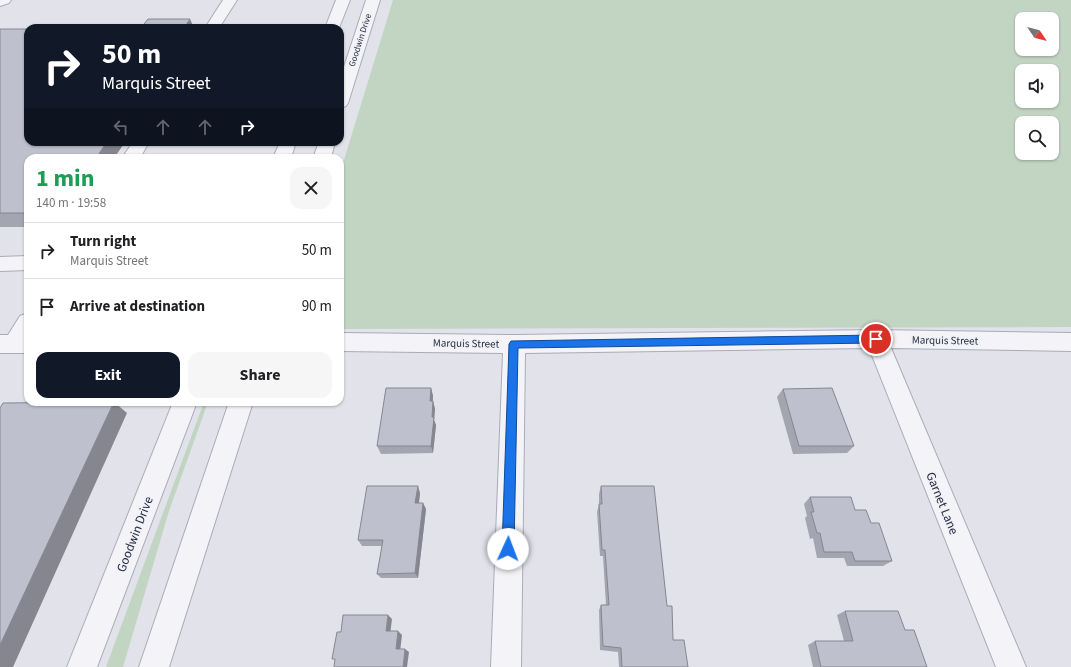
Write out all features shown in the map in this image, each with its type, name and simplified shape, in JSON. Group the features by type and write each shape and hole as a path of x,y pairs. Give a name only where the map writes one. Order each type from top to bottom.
{"street":[{"path":"0,2 4,0"},
{"path":"215,24 230,0"},
{"path":"334,24 343,0"},
{"name":"Goodwin Drive","path":"344,91 373,0"},
{"path":"0,264 24,262"},
{"path":"14,344 24,328"},
{"name":"Marquis Street","path":"344,342 514,344 876,339 1071,342"},
{"name":"Garnet Lane","path":"876,339 1011,667"},
{"path":"506,667 514,344"},
{"name":"Goodwin Drive","path":"82,667 183,406"},
{"path":"154,667 240,406"}],"green space":[{"path":"393,0 1071,0 1071,327 344,329 344,160"},
{"path":"203,406 207,406 169,511 123,667 106,667"}],"building":[{"path":"148,19 190,19 187,24 144,24"},
{"path":"0,29 24,29 24,146 104,146 99,154 24,154 24,213 0,213"},
{"path":"386,388 431,388 430,401 433,401 432,417 434,417 431,446 377,446"},
{"path":"832,388 854,446 799,446 783,389"},
{"path":"3,403 24,403 24,406 112,406 0,645 0,408"},
{"path":"367,486 418,486 415,503 423,503 415,573 377,574 383,540 358,540"},
{"path":"601,486 654,486 667,606 672,606 673,640 684,640 688,667 622,667 621,648 603,646 601,605 609,605 605,550 602,550 599,504 602,504"},
{"path":"810,497 851,497 855,510 866,510 871,523 879,523 892,561 855,561 852,552 824,552 820,533 817,533 811,512 814,512"},
{"path":"845,611 898,611 905,630 914,630 927,667 821,667 815,641 853,641"},
{"path":"343,615 388,615 386,631 398,631 396,649 405,649 403,667 334,667 335,659 332,659 337,632 341,632"}],"route":[{"path":"508,549 514,344 876,339"}]}
